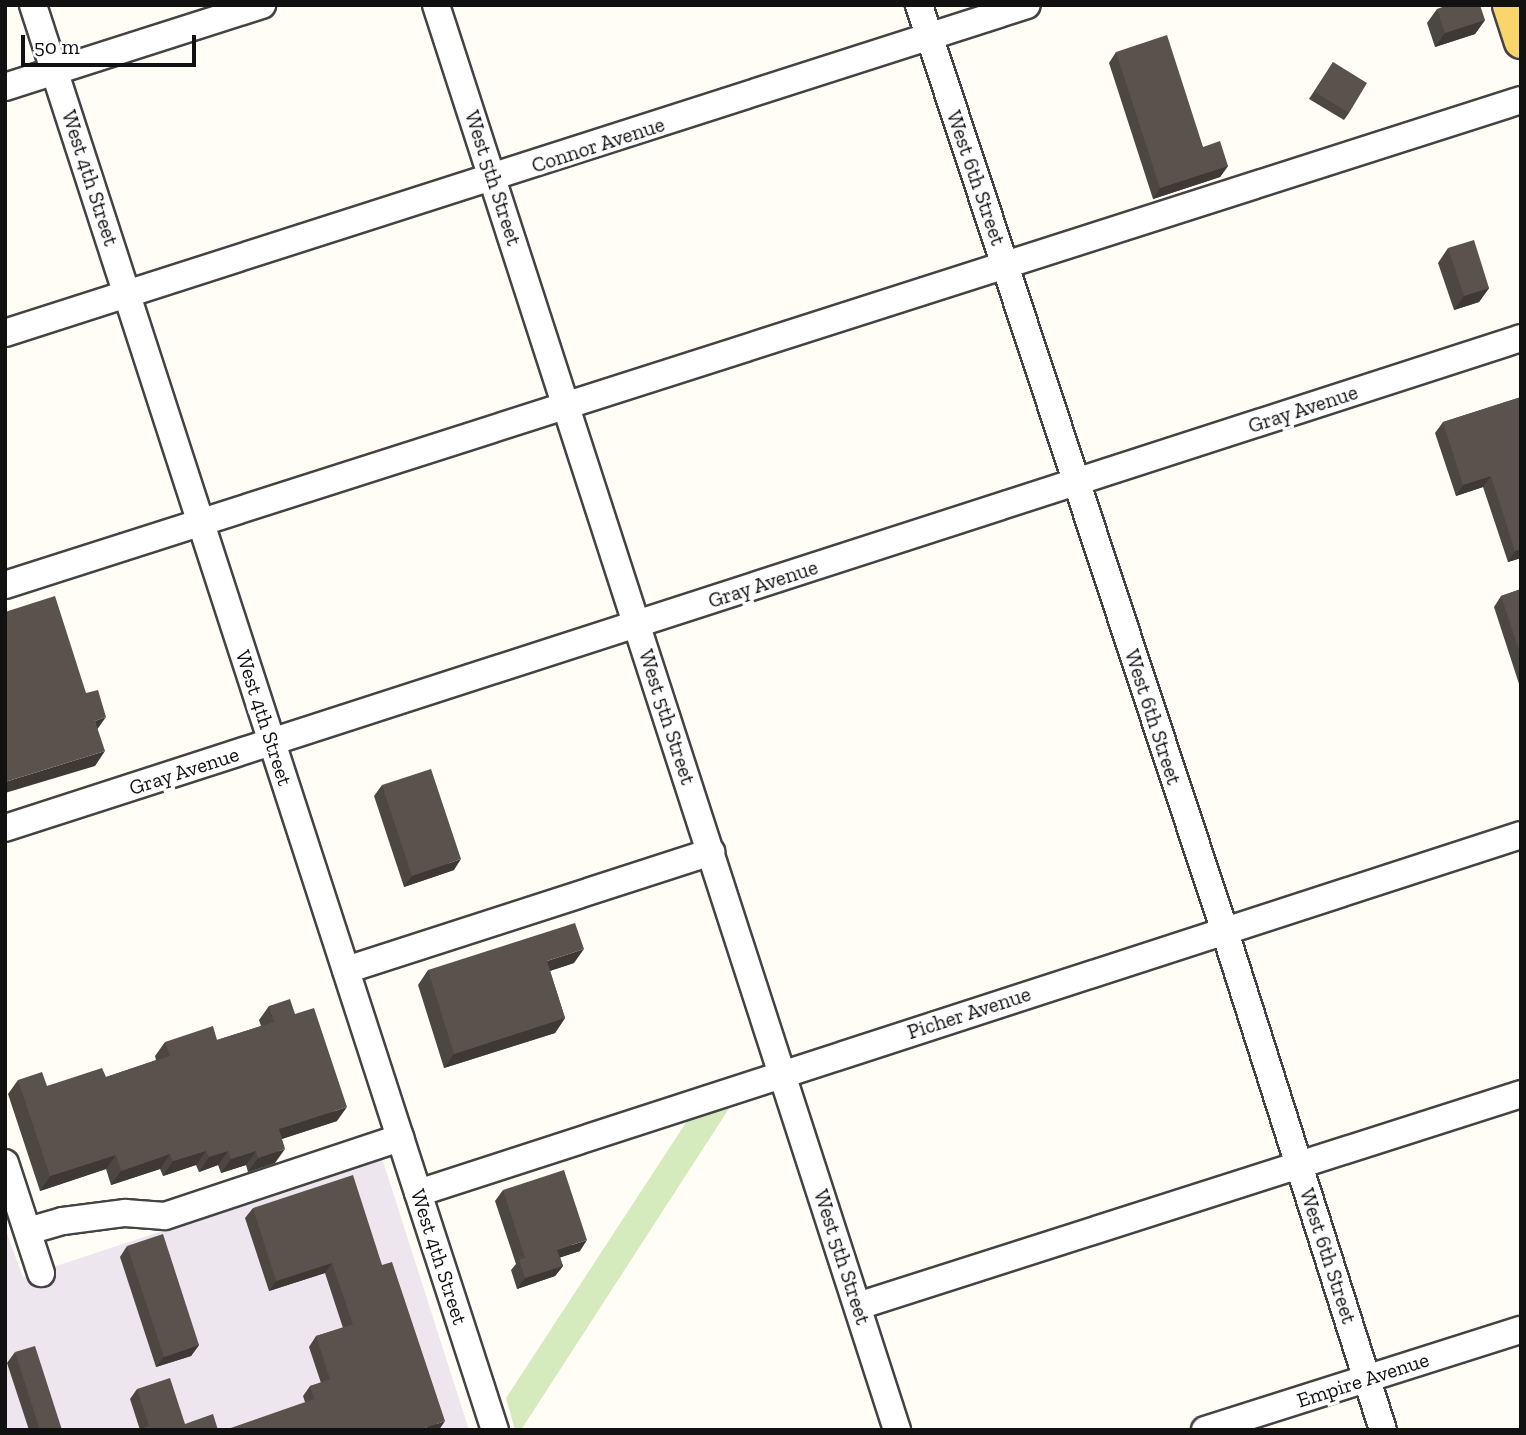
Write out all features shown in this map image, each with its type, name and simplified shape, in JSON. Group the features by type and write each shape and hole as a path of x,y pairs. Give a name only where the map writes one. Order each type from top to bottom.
{"main road":[{"path":"1509,5 1521,41"}],"street":[{"name":"West 4th Street","path":"33,5 495,1430"},
{"path":"5,87 262,5"},
{"name":"West 5th Street","path":"436,5 897,1430"},
{"name":"West 6th Street","path":"919,5 1225,932 1383,1430"},
{"name":"Connor Avenue","path":"5,333 493,179 1027,5"},
{"path":"5,585 1521,100"},
{"name":"Gray Avenue","path":"5,828 1521,338"},
{"name":"Picher Avenue","path":"418,1194 782,1073 1521,835"},
{"path":"346,970 711,852"},
{"path":"858,1306 1521,1094"},
{"path":"27,1231 63,1221 125,1213 165,1216 400,1138"},
{"path":"5,1163 41,1273"},
{"name":"Empire Avenue","path":"1205,1430 1521,1330"}],"shaded area":[{"path":"382,1158 469,1430 5,1430 5,1228 23,1277"}],"green space":[{"path":"730,1107 521,1430 515,1430 506,1398 687,1121"}],"building":[{"path":"1448,5 1480,5 1485,20 1445,33 1437,9"},
{"path":"1167,35 1203,147 1220,141 1228,166 1160,188 1116,52"},
{"path":"1333,62 1367,83 1349,113 1315,92"},
{"path":"1474,240 1489,288 1464,296 1448,248"},
{"path":"1521,397 1521,549 1515,551 1491,476 1463,485 1443,422"},
{"path":"1521,589 1521,656 1501,596"},
{"path":"55,596 86,693 98,690 106,717 95,721 105,751 5,782 5,612"},
{"path":"431,769 461,859 412,876 382,785"},
{"path":"575,923 584,949 547,961 565,1018 454,1054 428,970"},
{"path":"290,999 295,1014 314,1008 347,1107 279,1129 285,1149 258,1158 256,1151 231,1159 228,1151 209,1157 206,1151 173,1161 170,1154 121,1171 116,1155 50,1176 18,1080 42,1072 47,1086 102,1068 106,1077 170,1056 165,1042 213,1026 217,1040 274,1022 269,1006"},
{"path":"564,1170 587,1240 557,1250 563,1266 525,1278 519,1260 525,1258 503,1190"},
{"path":"353,1175 382,1265 392,1262 445,1421 419,1430 225,1430 314,1399 310,1386 330,1379 316,1336 353,1324 332,1263 276,1281 253,1208"},
{"path":"163,1234 199,1345 164,1357 127,1246"},
{"path":"35,1346 62,1430 40,1430 15,1352"},
{"path":"170,1378 185,1424 213,1414 218,1430 142,1430 149,1426 137,1389"}]}
